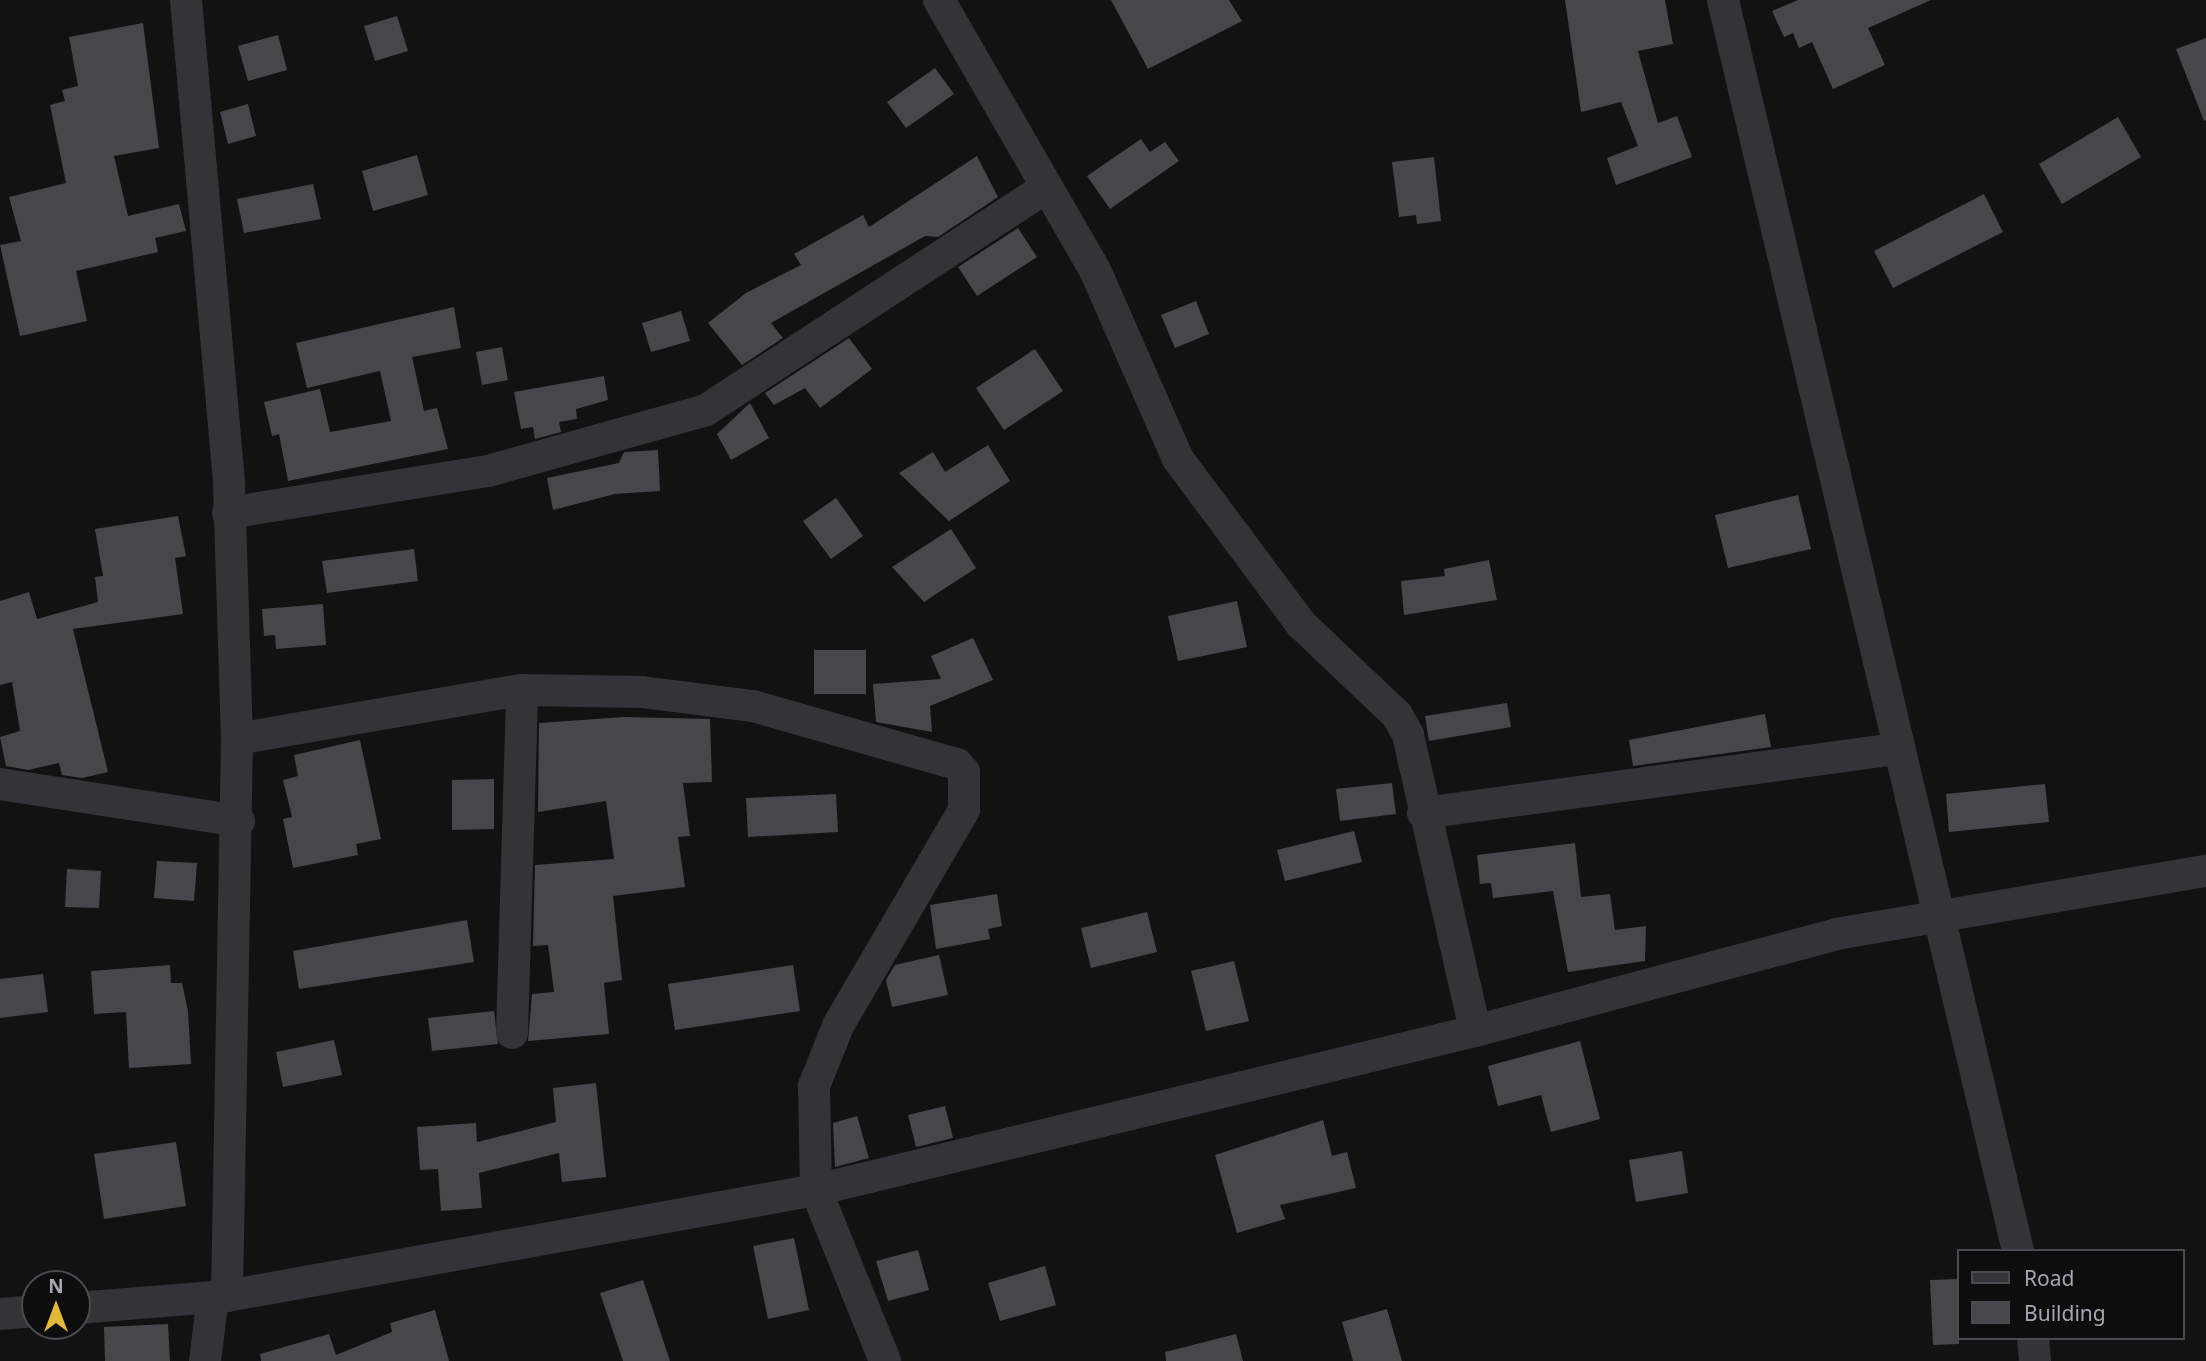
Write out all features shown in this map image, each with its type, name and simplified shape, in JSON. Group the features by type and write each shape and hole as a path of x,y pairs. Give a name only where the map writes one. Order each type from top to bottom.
{"street":[{"path":"186,0 228,513 239,821 220,1296 205,1361"},
{"path":"939,0 1095,270 1178,458 1301,624 1397,715 1415,757 1423,813 1475,1031"},
{"path":"1724,0 1895,749 2018,1249"},
{"path":"228,513 488,471 706,410 1047,187"},
{"path":"237,738 522,690 642,692 753,706 940,755 964,772 959,821 819,1066 813,1104 816,1190 885,1361"},
{"path":"512,1034 522,690"},
{"path":"1423,813 1895,749"},
{"path":"0,784 239,821"},
{"path":"91,1307 220,1296 816,1190 1475,1031 1708,964 1937,917 2206,871"},
{"path":"0,1314 21,1312"},
{"path":"2034,1340 2035,1361"}],"building":[{"path":"1111,0 1229,0 1242,21 1148,69"},
{"path":"1565,0 1665,0 1673,44 1638,51 1658,123 1677,116 1692,157 1616,185 1607,158 1638,146 1621,102 1581,112"},
{"path":"1798,0 1931,0 1868,28 1885,65 1833,89 1812,42 1799,48 1793,33 1784,37 1772,11"},
{"path":"397,16 408,51 375,61 364,26"},
{"path":"143,23 159,148 114,156 128,216 179,204 186,231 155,238 158,252 76,271 87,321 20,336 0,245 21,241 9,197 66,183 50,105 65,101 62,90 78,86 69,37"},
{"path":"278,35 287,70 248,81 238,46"},
{"path":"2206,38 2206,120 2204,121 2176,49"},
{"path":"935,68 954,94 906,128 887,102"},
{"path":"248,104 256,136 228,144 220,112"},
{"path":"2118,117 2141,157 2062,204 2039,164"},
{"path":"1141,139 1150,152 1165,142 1179,161 1110,209 1087,176"},
{"path":"417,155 428,195 373,211 362,171"},
{"path":"977,156 998,197 938,237 925,236 771,323 783,338 742,365 708,323 746,293 801,265 794,254 863,215 869,227"},
{"path":"1434,157 1441,221 1417,224 1416,215 1399,217 1392,162"},
{"path":"313,184 321,219 244,233 237,199"},
{"path":"1984,194 2003,232 1893,288 1874,251"},
{"path":"1018,228 1037,257 977,296 958,267"},
{"path":"1196,301 1209,334 1175,348 1161,315"},
{"path":"454,307 461,348 412,357 424,411 437,408 448,449 288,481 279,434 272,436 264,402 320,389 330,432 391,421 380,371 307,388 296,343"},
{"path":"681,311 690,341 651,352 642,323"},
{"path":"849,338 872,369 820,408 805,388 774,405 765,393"},
{"path":"502,347 508,380 482,385 476,352"},
{"path":"1035,349 1063,391 1004,430 976,388"},
{"path":"604,376 608,400 576,409 577,419 559,422 561,432 535,439 533,427 521,429 514,392"},
{"path":"750,403 769,438 731,460 717,434"},
{"path":"988,445 1010,481 949,521 899,473 933,452 945,472"},
{"path":"658,450 660,491 615,494 553,510 547,478 619,463 624,452"},
{"path":"1798,495 1811,549 1728,568 1715,515"},
{"path":"836,498 863,536 831,559 803,521"},
{"path":"178,516 186,556 175,558 183,614 73,629 108,772 82,778 62,775 59,763 28,770 6,766 0,737 20,731 12,682 0,685 0,601 29,592 37,619 98,602 95,577 103,576 95,529"},
{"path":"951,529 976,568 924,602 892,567"},
{"path":"414,549 418,581 327,593 322,561"},
{"path":"1489,560 1497,600 1404,615 1401,581 1445,576 1444,569"},
{"path":"1237,601 1247,647 1178,661 1168,616"},
{"path":"323,604 326,645 276,649 275,635 264,636 262,609"},
{"path":"973,638 993,680 930,706 932,732 876,722 873,684 941,679 931,656"},
{"path":"814,650 866,650 866,694 814,694"},
{"path":"1507,703 1511,727 1429,741 1425,716"},
{"path":"1765,714 1771,747 1633,766 1629,740"},
{"path":"624,717 710,719 712,782 683,783 690,836 678,837 685,887 613,896 622,980 604,983 609,1034 528,1041 532,994 554,992 548,945 533,946 535,865 614,859 606,801 538,812 539,723"},
{"path":"360,740 381,839 356,844 358,855 293,868 283,819 292,817 283,780 298,776 294,755"},
{"path":"494,779 494,829 452,830 452,780"},
{"path":"1392,783 1396,814 1340,821 1336,789"},
{"path":"2045,784 2049,822 1949,832 1946,794"},
{"path":"836,794 838,832 748,837 746,798"},
{"path":"1354,831 1362,862 1285,881 1277,850"},
{"path":"1575,843 1581,897 1610,894 1615,930 1646,926 1645,961 1568,972 1553,891 1493,898 1491,883 1480,884 1477,855"},
{"path":"157,861 197,863 194,901 154,898"},
{"path":"67,869 101,871 99,908 65,907"},
{"path":"997,894 1002,926 988,929 990,939 936,949 930,905"},
{"path":"1147,912 1157,952 1091,968 1081,928"},
{"path":"467,920 474,962 299,989 293,951"},
{"path":"939,955 948,995 892,1007 886,980 895,965"},
{"path":"1234,961 1249,1021 1206,1031 1191,971"},
{"path":"170,965 171,983 182,983 188,1011 191,1064 129,1068 126,1012 94,1014 91,971"},
{"path":"793,965 800,1011 675,1030 668,984"},
{"path":"43,974 48,1012 0,1018 0,979"},
{"path":"494,1011 498,1044 432,1051 428,1018"},
{"path":"334,1040 342,1075 283,1087 276,1052"},
{"path":"1580,1041 1600,1119 1551,1132 1541,1095 1498,1106 1488,1066"},
{"path":"596,1083 606,1177 562,1182 559,1153 479,1173 482,1208 441,1211 438,1169 420,1170 417,1127 476,1123 477,1142 556,1122 553,1088"},
{"path":"945,1106 953,1138 916,1147 908,1115"},
{"path":"857,1116 869,1158 835,1167 833,1123"},
{"path":"1323,1120 1332,1156 1347,1152 1356,1188 1280,1205 1285,1219 1237,1233 1215,1155"},
{"path":"176,1142 186,1206 104,1219 94,1154"},
{"path":"1682,1151 1688,1193 1636,1202 1629,1160"},
{"path":"794,1238 809,1310 768,1319 753,1246"},
{"path":"918,1250 929,1290 888,1301 876,1261"},
{"path":"1045,1266 1056,1305 1000,1321 988,1283"},
{"path":"1958,1279 1959,1344 1933,1345 1930,1280"},
{"path":"643,1280 670,1361 623,1361 600,1293"},
{"path":"1387,1309 1402,1361 1353,1361 1342,1322"},
{"path":"435,1310 449,1361 261,1361 260,1354 329,1334 336,1355 392,1332 390,1323"},
{"path":"168,1324 170,1361 105,1361 104,1327"},
{"path":"1236,1334 1243,1361 1166,1361 1165,1352"}]}
